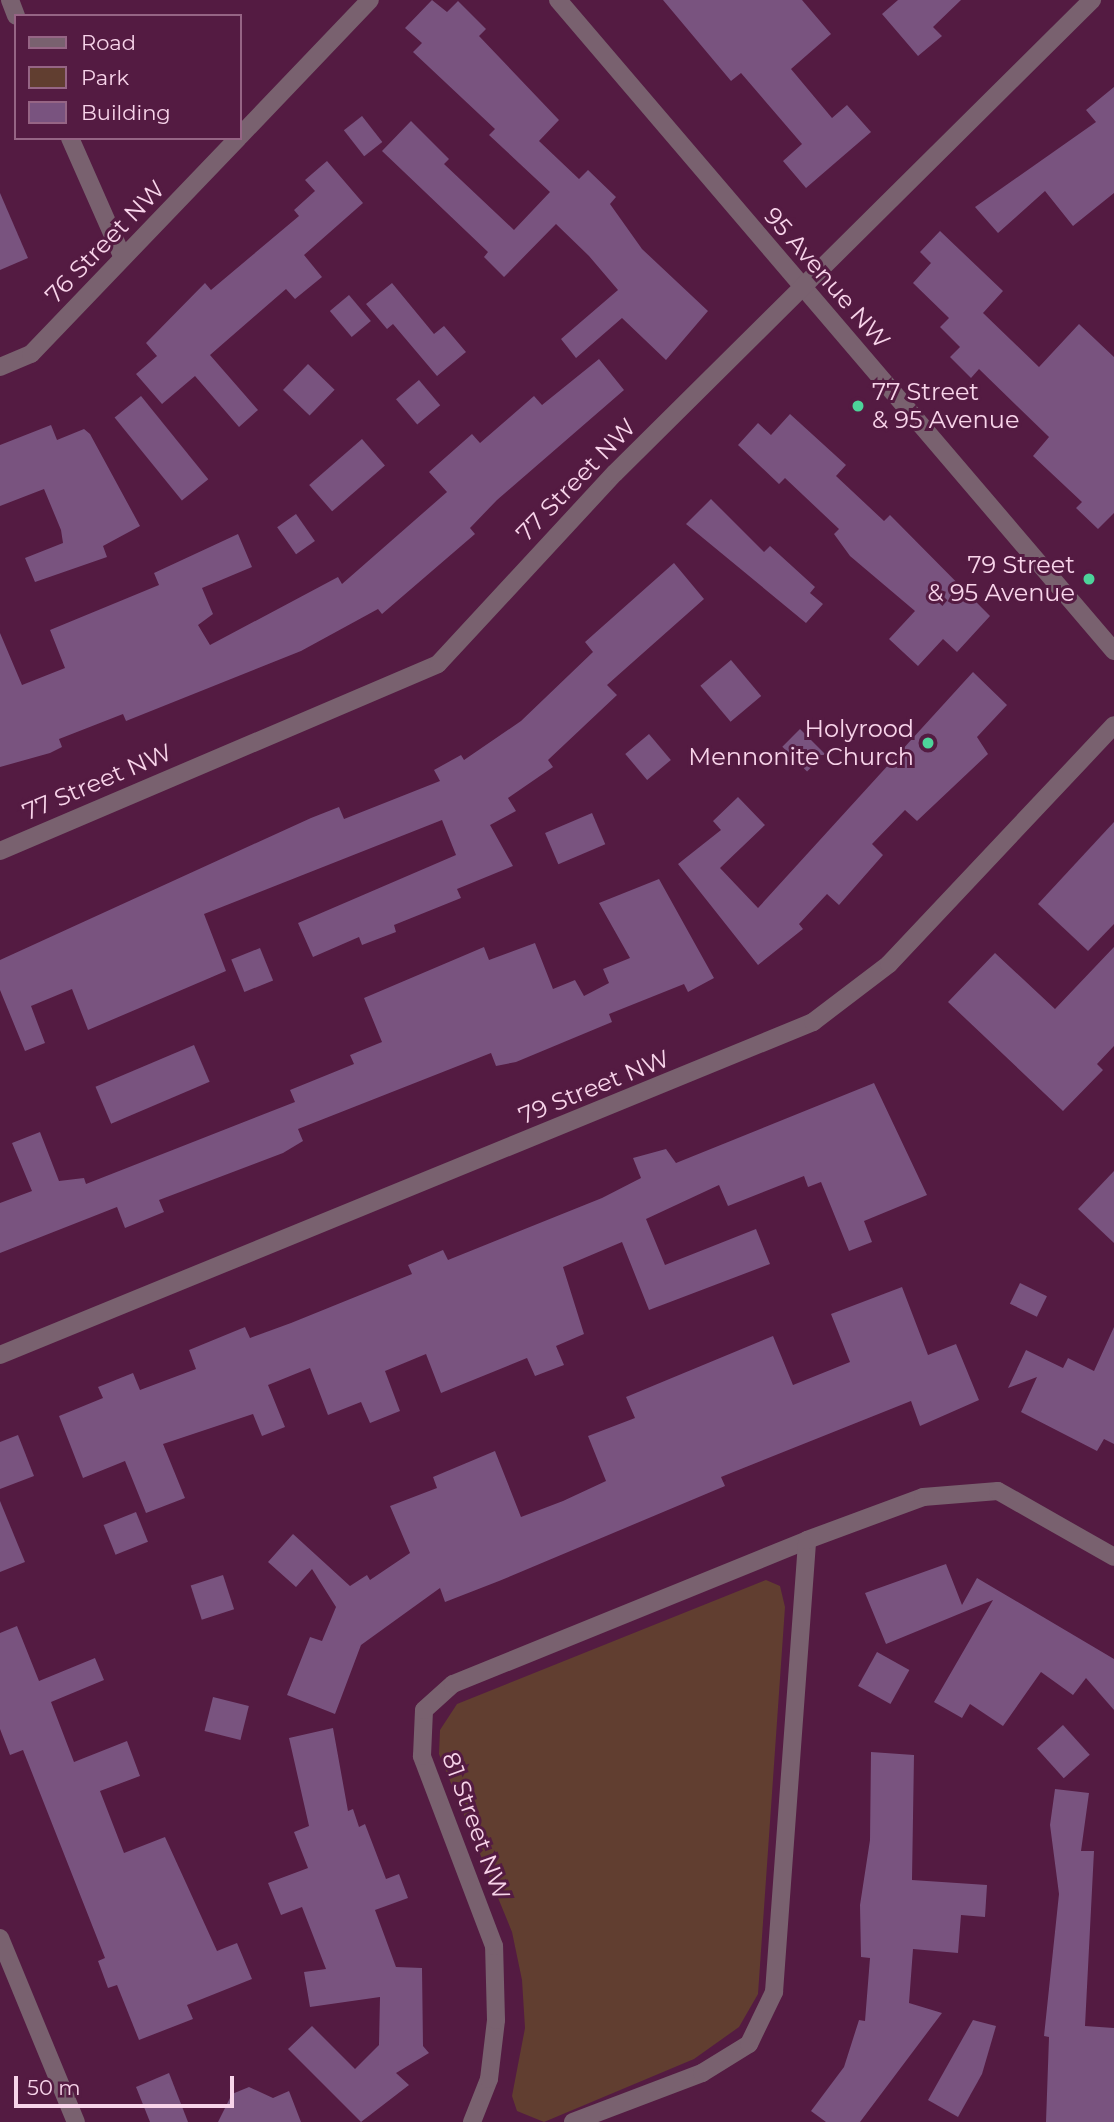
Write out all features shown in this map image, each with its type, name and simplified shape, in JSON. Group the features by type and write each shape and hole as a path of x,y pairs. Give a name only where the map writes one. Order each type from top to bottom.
{"street":[{"name":"76 Street NW","path":"242,134 370,0"},
{"name":"95 Avenue NW","path":"558,0 1114,651"},
{"name":"77 Street NW","path":"0,850 438,664 615,473 1092,0"},
{"path":"71,140 123,258"},
{"name":"76 Street NW","path":"0,367 31,354 236,140"},
{"name":"79 Street NW","path":"0,1355 813,1022 889,964 1114,725"},
{"name":"81 Street NW","path":"472,2122 489,2079 496,2020 494,1946 422,1756 424,1710 453,1684 807,1540 923,1497 998,1491 1114,1557"},
{"path":"573,2122 702,2073 749,2044 774,1992 807,1540"},
{"path":"0,1938 76,2122"}],"green space":[{"path":"766,1580 780,1586 785,1607 758,1994 739,2027 694,2059 544,2122 517,2111 512,2096 525,2028 522,1980 512,1932 439,1754 440,1730 457,1704"}],"building":[{"path":"432,0 447,12 458,1 486,29 479,36 559,120 539,141 579,179 588,170 616,197 610,204 642,249 708,311 666,360 622,318 576,358 561,339 618,290 589,256 556,224 504,277 484,257 488,252 382,151 411,121 449,159 444,164 514,230 550,192 489,135 495,129 413,52 422,43 405,28"},
{"path":"663,0 802,0 831,34 791,69 832,118 847,105 871,132 806,188 783,161 802,144 741,73 731,81"},
{"path":"898,0 961,0 933,27 942,36 918,56 882,14"},
{"path":"1114,87 1114,193 1073,226 1045,191 998,233 975,207 1096,122 1086,110"},
{"path":"362,116 382,142 364,156 344,130"},
{"path":"327,161 363,203 304,255 322,277 295,299 286,289 210,355 258,410 239,427 195,376 162,404 136,374 157,356 146,343 205,283 211,290 299,216 294,210 315,191 305,180"},
{"path":"0,193 28,258 0,270"},
{"path":"940,231 1003,291 983,313 1039,367 1079,324 1114,357 1114,513 1098,529 1076,508 1082,502 1033,456 1049,437 979,369 971,378 950,357 960,347 940,327 949,318 913,283 931,263 920,252"},
{"path":"392,283 434,334 444,326 466,352 437,376 393,324 387,329 366,304"},
{"path":"349,295 371,321 352,337 330,311"},
{"path":"599,359 624,390 497,500 470,528 475,534 382,614 378,609 301,651 126,721 123,714 59,739 62,747 50,753 0,767 0,633 22,685 65,668 50,630 159,585 154,573 238,534 252,567 202,588 213,614 198,625 210,645 338,577 342,584 447,492 429,472 472,434 480,443 534,396 542,405"},
{"path":"308,364 335,390 310,416 283,390"},
{"path":"419,380 440,405 417,425 396,399"},
{"path":"141,396 208,479 182,501 115,417"},
{"path":"790,414 846,465 836,476 884,521 890,515 990,616 957,652 943,639 918,666 889,639 915,611 850,556 834,534 839,529 785,478 779,484 738,445 758,423 771,435"},
{"path":"51,425 57,440 84,429 90,434 140,526 103,546 107,557 35,582 25,558 63,543 61,530 44,489 0,506 0,445"},
{"path":"362,439 385,465 332,511 309,485"},
{"path":"711,499 764,552 770,546 815,587 810,593 823,604 806,623 686,524"},
{"path":"296,514 315,541 296,554 277,527"},
{"path":"674,563 704,599 607,685 617,695 548,760 553,767 508,798 516,811 490,825 513,866 457,889 461,898 394,925 396,932 362,945 359,937 313,957 298,923 456,855 442,820 204,914 226,971 88,1030 72,989 31,1006 45,1043 25,1051 0,990 0,960 311,818 339,807 344,819 440,781 434,770 461,755 464,760 521,721 593,652 585,642"},
{"path":"731,660 761,696 731,722 700,686"},
{"path":"973,672 1007,705 977,737 988,754 917,821 905,810 872,844 883,855 839,905 827,894 799,924 803,929 758,965 678,864 721,830 713,821 738,797 765,825 720,868 758,908"},
{"path":"800,729 825,754 807,771 782,747"},
{"path":"649,734 671,760 647,780 625,754"},
{"path":"592,813 605,844 558,864 545,833"},
{"path":"1114,822 1114,924 1088,951 1038,904"},
{"path":"659,879 714,978 688,992 684,984 609,1014 612,1022 516,1062 496,1066 491,1053 298,1129 303,1141 283,1153 159,1200 164,1212 125,1228 117,1207 0,1253 0,1203 32,1191 12,1143 40,1132 59,1181 84,1178 86,1184 295,1102 290,1090 354,1064 350,1055 382,1042 364,998 484,947 489,960 535,943 553,989 575,980 584,996 609,983 603,969 630,958 599,903"},
{"path":"1114,947 1114,1046 1097,1064 1103,1070 1063,1111 948,1002 995,953 1055,1009"},
{"path":"260,948 273,980 244,992 231,960"},
{"path":"194,1045 210,1082 111,1124 96,1087"},
{"path":"874,1083 927,1195 864,1221 872,1242 849,1251 821,1182 808,1187 804,1176 728,1206 719,1185 646,1219 665,1265 756,1229 770,1264 649,1310 622,1242 563,1267 584,1334 556,1346 564,1365 535,1376 527,1358 441,1393 426,1354 385,1371 400,1411 370,1423 361,1402 328,1415 310,1368 268,1385 285,1427 262,1436 253,1414 163,1444 185,1498 146,1513 125,1461 83,1478 59,1416 103,1398 98,1387 133,1373 140,1390 196,1369 189,1350 245,1327 250,1338 291,1323 412,1274 408,1265 443,1250 448,1260 602,1198 641,1178 633,1158 666,1149 676,1163"},
{"path":"1114,1171 1114,1243 1078,1209"},
{"path":"1020,1283 1047,1296 1037,1317 1010,1304"},
{"path":"902,1287 928,1355 956,1344 979,1400 920,1426 911,1401 721,1477 725,1486 499,1581 445,1602 440,1588 361,1645 335,1714 287,1695 310,1637 322,1641 336,1607 312,1569 296,1587 268,1562 293,1534 350,1586 367,1575 370,1580 410,1553 390,1506 437,1488 433,1477 495,1451 521,1517 563,1501 606,1481 588,1436 635,1418 626,1397 773,1336 793,1385 850,1362 831,1314"},
{"path":"1114,1327 1114,1444 1104,1439 1097,1451 1021,1412 1037,1377 1008,1388 1026,1350 1063,1368 1068,1358 1094,1371"},
{"path":"18,1435 34,1476 0,1489 0,1442"},
{"path":"0,1501 25,1562 0,1572"},
{"path":"136,1512 148,1542 116,1555 104,1525"},
{"path":"946,1564 962,1605 977,1578 1114,1659 1114,1710 1086,1678 1073,1695 1041,1672 1003,1726 970,1704 962,1718 934,1702 993,1600 886,1644 865,1593"},
{"path":"223,1575 234,1609 202,1620 191,1586"},
{"path":"17,1626 39,1681 95,1658 104,1680 51,1702 74,1762 127,1741 140,1776 100,1791 124,1853 165,1837 217,1951 237,1943 252,1979 187,2005 193,2019 139,2040 117,1985 108,1988 98,1961 105,1958 23,1750 10,1755 0,1729 0,1633"},
{"path":"877,1652 909,1670 890,1704 858,1686"},
{"path":"213,1697 249,1706 240,1740 205,1731"},
{"path":"1063,1725 1090,1755 1064,1778 1037,1748"},
{"path":"333,1728 348,1811 353,1809 359,1827 365,1824 386,1879 399,1874 408,1898 375,1910 396,1967 422,1968 423,2046 429,2053 396,2073 409,2085 361,2122 288,2049 312,2026 355,2069 379,2045 380,1997 310,2007 304,1972 326,1969 302,1907 281,1915 268,1883 308,1868 294,1832 309,1826 289,1738"},
{"path":"871,1752 914,1755 912,1880 987,1885 985,1917 961,1915 958,1953 913,1949 909,2003 942,2013 860,2122 826,2122 811,2111 844,2067 859,2020 865,2021 870,1958 861,1957 860,1905 870,1840"},
{"path":"1055,1789 1089,1793 1081,1851 1094,1851 1085,2026 1114,2028 1114,2122 1046,2122 1049,2037 1044,2036 1059,1894 1050,1825"},
{"path":"973,2020 996,2026 982,2074 958,2117 928,2100"},
{"path":"169,2073 188,2122 150,2122 136,2087"},
{"path":"249,2087 273,2098 289,2091 301,2122 218,2122 232,2094"}],"place":[{"name":"77 Street & 95 Avenue","path":"858,406"},
{"name":"79 Street & 95 Avenue","path":"1089,579"},
{"name":"Holyrood Mennonite Church","path":"928,743"}]}
